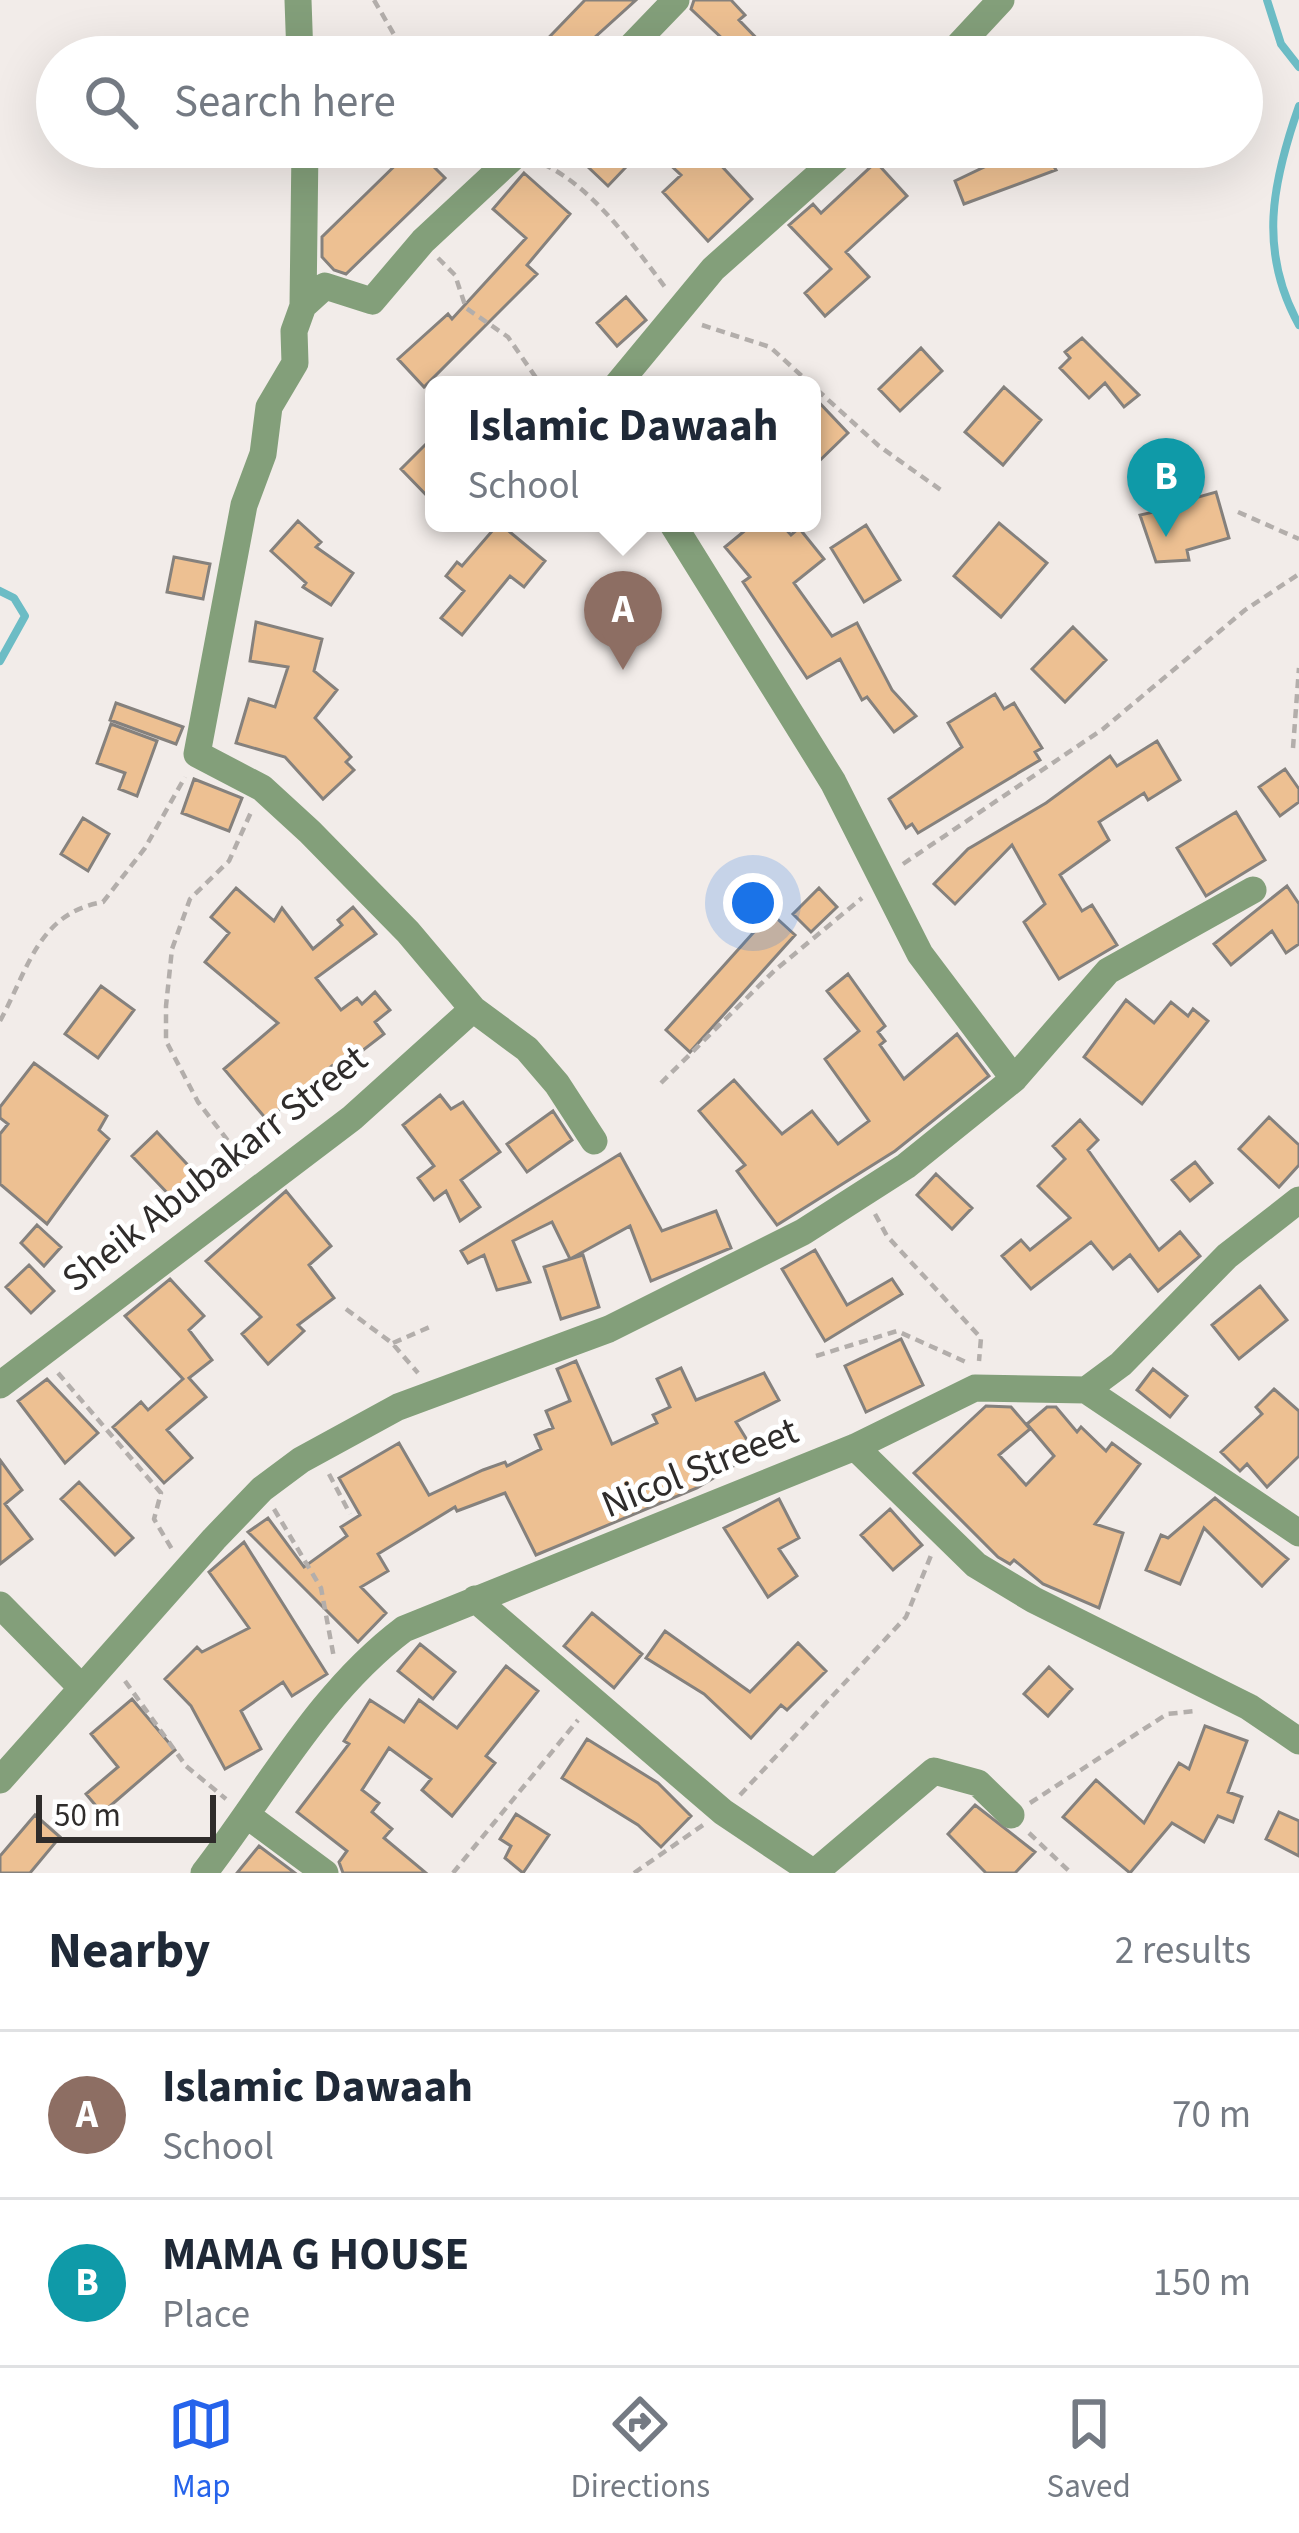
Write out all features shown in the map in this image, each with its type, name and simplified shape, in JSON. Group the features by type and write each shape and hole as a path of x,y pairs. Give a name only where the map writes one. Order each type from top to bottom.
{"street":[{"path":"298,0 299,36"},
{"path":"642,36 676,0"},
{"path":"968,36 1001,0"},
{"path":"305,168 303,306 294,331 295,363 269,407 263,454 244,505 196,754 262,788 408,932 473,1010 527,1049 557,1084 594,1141"},
{"path":"303,306 325,286 371,301 423,242 502,168"},
{"path":"624,376 713,269 826,168"},
{"path":"678,532 764,665 885,879 920,954 1014,1079"},
{"path":"0,1780 262,1489 329,1444 433,1393 609,1329 726,1275 863,1194 1014,1079 1108,971 1253,890"},
{"name":"Sheik Abubakarr Street","path":"0,1385 261,1182 352,1118 473,1010"},
{"path":"1299,1200 1227,1256 1121,1364 1086,1390 1299,1533"},
{"name":"Nicol Streeet","path":"204,1873 334,1694 363,1660 404,1629 855,1447 960,1390 1086,1390"},
{"path":"855,1447 976,1565 1034,1600 1249,1707 1299,1741"},
{"path":"475,1599 723,1812 814,1873 934,1771 978,1784 1011,1815"},
{"path":"0,1605 82,1688"},
{"path":"248,1816 325,1873"}],"path":[{"path":"374,0 395,36"},
{"path":"423,242 454,275 466,308 508,337 535,376"},
{"path":"1238,512 1299,539"},
{"path":"661,1083 774,971 885,879 1103,729 1245,610 1299,574"},
{"path":"1293,748 1299,668"},
{"path":"0,1021 44,931 76,907 103,902 145,848 196,754"},
{"path":"261,1182 198,1102 166,1041 166,1023 172,949 190,899 229,861 262,788"},
{"path":"816,1355 897,1331 979,1367 981,1338 887,1236 863,1194"},
{"path":"346,1309 392,1343 433,1393"},
{"path":"392,1343 432,1326"},
{"path":"40,1354 161,1493 154,1519 185,1571"},
{"path":"345,1462 328,1473 350,1514"},
{"path":"262,1489 321,1588 336,1666 334,1694"},
{"path":"634,1873 723,1812 906,1617 942,1531"},
{"path":"109,1664 143,1699 186,1766 219,1794"},
{"path":"453,1873 591,1703"},
{"path":"1071,1873 1011,1815 1167,1714 1208,1710"}],"building":[{"path":"585,0 636,0 596,36 550,36"},
{"path":"694,0 731,0 745,15 739,20 754,36 720,36 691,9"},
{"path":"393,168 435,168 445,178 346,274 334,270 322,257 322,237"},
{"path":"589,168 625,168 608,186"},
{"path":"674,168 723,168 752,199 708,241 663,192 681,175"},
{"path":"870,168 881,168 907,196 846,252 869,277 825,316 805,293 831,269 789,225 813,204 821,213"},
{"path":"982,168 1056,170 964,204 955,181"},
{"path":"524,173 570,214 527,265 537,274 435,376 425,376 424,387 398,359 448,314 452,319 526,238 493,209"},
{"path":"626,297 646,320 617,346 597,323"},
{"path":"1082,338 1139,395 1124,407 1105,383 1089,398 1060,368 1070,358 1065,352"},
{"path":"921,348 942,371 900,411 879,389"},
{"path":"1004,387 1041,420 1003,465 965,432"},
{"path":"821,404 848,433 821,459"},
{"path":"425,445 425,494 401,469"},
{"path":"1175,462 1188,500 1216,492 1229,538 1187,550 1189,560 1156,562 1140,515 1167,509 1154,469"},
{"path":"298,521 321,542 316,547 353,573 331,605 303,587 306,583 271,551"},
{"path":"999,523 1047,563 1001,617 954,576"},
{"path":"866,525 900,580 864,602 831,548"},
{"path":"491,532 510,532 545,561 524,587 510,576 462,635 441,618 464,591 446,576 457,562 462,566"},
{"path":"743,532 802,532 824,559 794,583 832,636 857,623 892,690 916,716 894,732 867,697 862,700 840,659 807,678 743,582 750,577 725,547"},
{"path":"174,557 210,564 203,599 167,592"},
{"path":"256,622 322,639 314,671 337,690 315,718 351,757 346,762 354,770 323,799 285,757 236,743 249,699 275,707 288,667 250,661"},
{"path":"1073,627 1106,660 1065,702 1032,669"},
{"path":"995,694 1004,709 1014,703 1042,748 1035,752 1040,760 918,833 912,824 906,828 889,799 962,747 948,723"},
{"path":"116,703 183,727 176,744 110,720"},
{"path":"111,724 157,741 137,796 119,789 125,773 97,763"},
{"path":"1157,741 1180,780 1148,800 1144,793 1099,822 1109,840 1060,875 1082,911 1092,905 1117,945 1059,979 1024,922 1045,904 1012,845 955,904 934,884 968,849 1046,803 1110,756 1117,766"},
{"path":"1285,769 1299,789 1299,802 1280,816 1259,787"},
{"path":"194,779 242,798 229,831 182,813"},
{"path":"1236,812 1265,860 1206,896 1177,848"},
{"path":"83,818 109,834 88,871 61,854"},
{"path":"1287,886 1299,904 1299,944 1286,953 1272,931 1231,965 1214,944"},
{"path":"236,888 274,921 282,908 313,949 342,925 338,920 353,907 376,934 316,978 341,1010 357,998 362,1004 375,992 390,1010 375,1022 384,1034 336,1071 332,1066 267,1120 224,1069 278,1023 205,962 229,933 211,917"},
{"path":"819,888 837,907 811,932 793,914"},
{"path":"771,913 795,935 690,1052 666,1030"},
{"path":"848,974 885,1026 878,1032 885,1041 880,1045 904,1079 957,1034 989,1076 895,1151 777,1225 737,1171 745,1165 699,1111 734,1080 782,1134 812,1111 838,1144 869,1121 825,1059 859,1031 827,991"},
{"path":"101,986 134,1010 98,1058 65,1034"},
{"path":"1126,1000 1154,1023 1171,1002 1188,1016 1193,1009 1208,1021 1142,1104 1084,1057"},
{"path":"34,1063 107,1116 99,1130 109,1139 47,1224 0,1184 0,1134 8,1124 0,1118 0,1107"},
{"path":"440,1095 451,1109 463,1102 500,1152 461,1180 480,1207 460,1221 446,1191 434,1200 418,1178 434,1166 403,1125"},
{"path":"553,1111 572,1140 527,1172 507,1144"},
{"path":"1269,1117 1299,1145 1299,1165 1279,1187 1239,1149"},
{"path":"1080,1120 1098,1140 1088,1150 1159,1250 1180,1232 1200,1256 1158,1291 1130,1255 1113,1269 1091,1242 1031,1289 1002,1256 1021,1240 1030,1250 1070,1218 1038,1186 1065,1159 1053,1146"},
{"path":"157,1132 199,1177 174,1200 132,1156"},
{"path":"620,1154 662,1231 716,1211 731,1248 651,1281 630,1226 570,1259 552,1222 513,1241 530,1282 497,1290 484,1255 468,1263 461,1251"},
{"path":"1195,1162 1212,1183 1190,1201 1172,1180"},
{"path":"936,1174 972,1208 952,1229 917,1195"},
{"path":"286,1191 331,1246 309,1265 334,1298 298,1325 304,1331 268,1364 242,1334 261,1317 206,1261"},
{"path":"37,1225 61,1247 44,1266 21,1243"},
{"path":"815,1250 847,1305 892,1279 902,1294 825,1341 782,1269"},
{"path":"583,1255 599,1307 561,1319 544,1267"},
{"path":"29,1265 54,1291 31,1313 6,1287"},
{"path":"170,1279 204,1316 189,1330 212,1360 189,1378 206,1397 167,1430 192,1458 164,1483 113,1427 141,1402 148,1410 183,1379 125,1316"},
{"path":"1260,1286 1287,1320 1239,1359 1212,1325"},
{"path":"901,1339 923,1385 866,1412 845,1366"},
{"path":"576,1361 612,1444 657,1423 653,1415 670,1407 657,1379 681,1368 696,1400 764,1373 779,1400 736,1422 755,1453 697,1488 536,1555 505,1493 457,1511 455,1507 378,1554 388,1571 361,1587 386,1613 358,1642 248,1532 268,1518 304,1567 347,1536 341,1527 360,1515 339,1478 399,1443 429,1495 541,1449 535,1435 553,1428 546,1411 570,1401 557,1369"},
{"path":"1153,1369 1187,1396 1170,1417 1137,1390"},
{"path":"47,1379 98,1433 65,1463 18,1401"},
{"path":"1274,1389 1299,1411 1299,1456 1267,1487 1247,1464 1240,1471 1221,1452 1262,1414 1256,1407"},
{"path":"986,1406 1011,1407 1030,1429 999,1455 1026,1485 1054,1456 1027,1424 1047,1407 1056,1407 1077,1432 1081,1427 1106,1451 1112,1443 1140,1464 1095,1524 1123,1533 1099,1608 1043,1584 1014,1560 1010,1564 998,1557 914,1473"},
{"path":"0,1460 22,1490 5,1504 32,1539 0,1564"},
{"path":"79,1482 133,1538 115,1555 61,1499"},
{"path":"1215,1498 1288,1559 1262,1586 1204,1528 1180,1584 1146,1570 1161,1535 1168,1538"},
{"path":"779,1499 799,1538 779,1549 797,1576 768,1597 724,1528"},
{"path":"890,1509 922,1545 893,1570 861,1535"},
{"path":"244,1542 327,1674 292,1696 283,1682 241,1711 261,1749 225,1769 191,1706 165,1679 197,1647 202,1652 249,1628 209,1572"},
{"path":"592,1613 642,1654 614,1688 564,1646"},
{"path":"665,1631 750,1692 798,1643 826,1671 787,1710 781,1705 751,1738 704,1694 646,1658"},
{"path":"420,1644 455,1672 433,1699 398,1671"},
{"path":"506,1666 538,1691 486,1756 495,1763 452,1816 422,1790 431,1779 389,1748 362,1790 379,1803 372,1812 392,1829 384,1838 426,1873 343,1873 339,1862 347,1851 297,1812 349,1744 344,1741 370,1700 404,1722 419,1700 457,1728"},
{"path":"1049,1667 1072,1689 1048,1716 1024,1694"},
{"path":"132,1699 175,1750 102,1813 86,1794 118,1767 91,1734"},
{"path":"1205,1726 1247,1741 1228,1792 1242,1797 1233,1822 1218,1816 1204,1842 1172,1823 1130,1873 1063,1817 1096,1780 1144,1823 1179,1763 1189,1769"},
{"path":"587,1739 658,1783 691,1816 661,1847 638,1825 562,1778"},
{"path":"975,1805 1035,1852 1015,1873 986,1873 948,1834"},
{"path":"1279,1812 1299,1821 1299,1856 1266,1839"},
{"path":"516,1814 549,1835 523,1873 505,1858 511,1846 500,1839"},
{"path":"35,1815 60,1837 30,1873 0,1873 0,1856"},
{"path":"259,1846 295,1873 237,1873"}],"waterway":[{"path":"1267,0 1281,44 1299,67"},
{"path":"1299,106 1282,162 1274,217 1278,270 1299,325"},
{"path":"0,591 14,598 25,616 0,661"}],"place":[{"name":"MAMA G HOUSE","path":"1166,537"},
{"name":"Islamic Dawaah","path":"623,670"}]}
